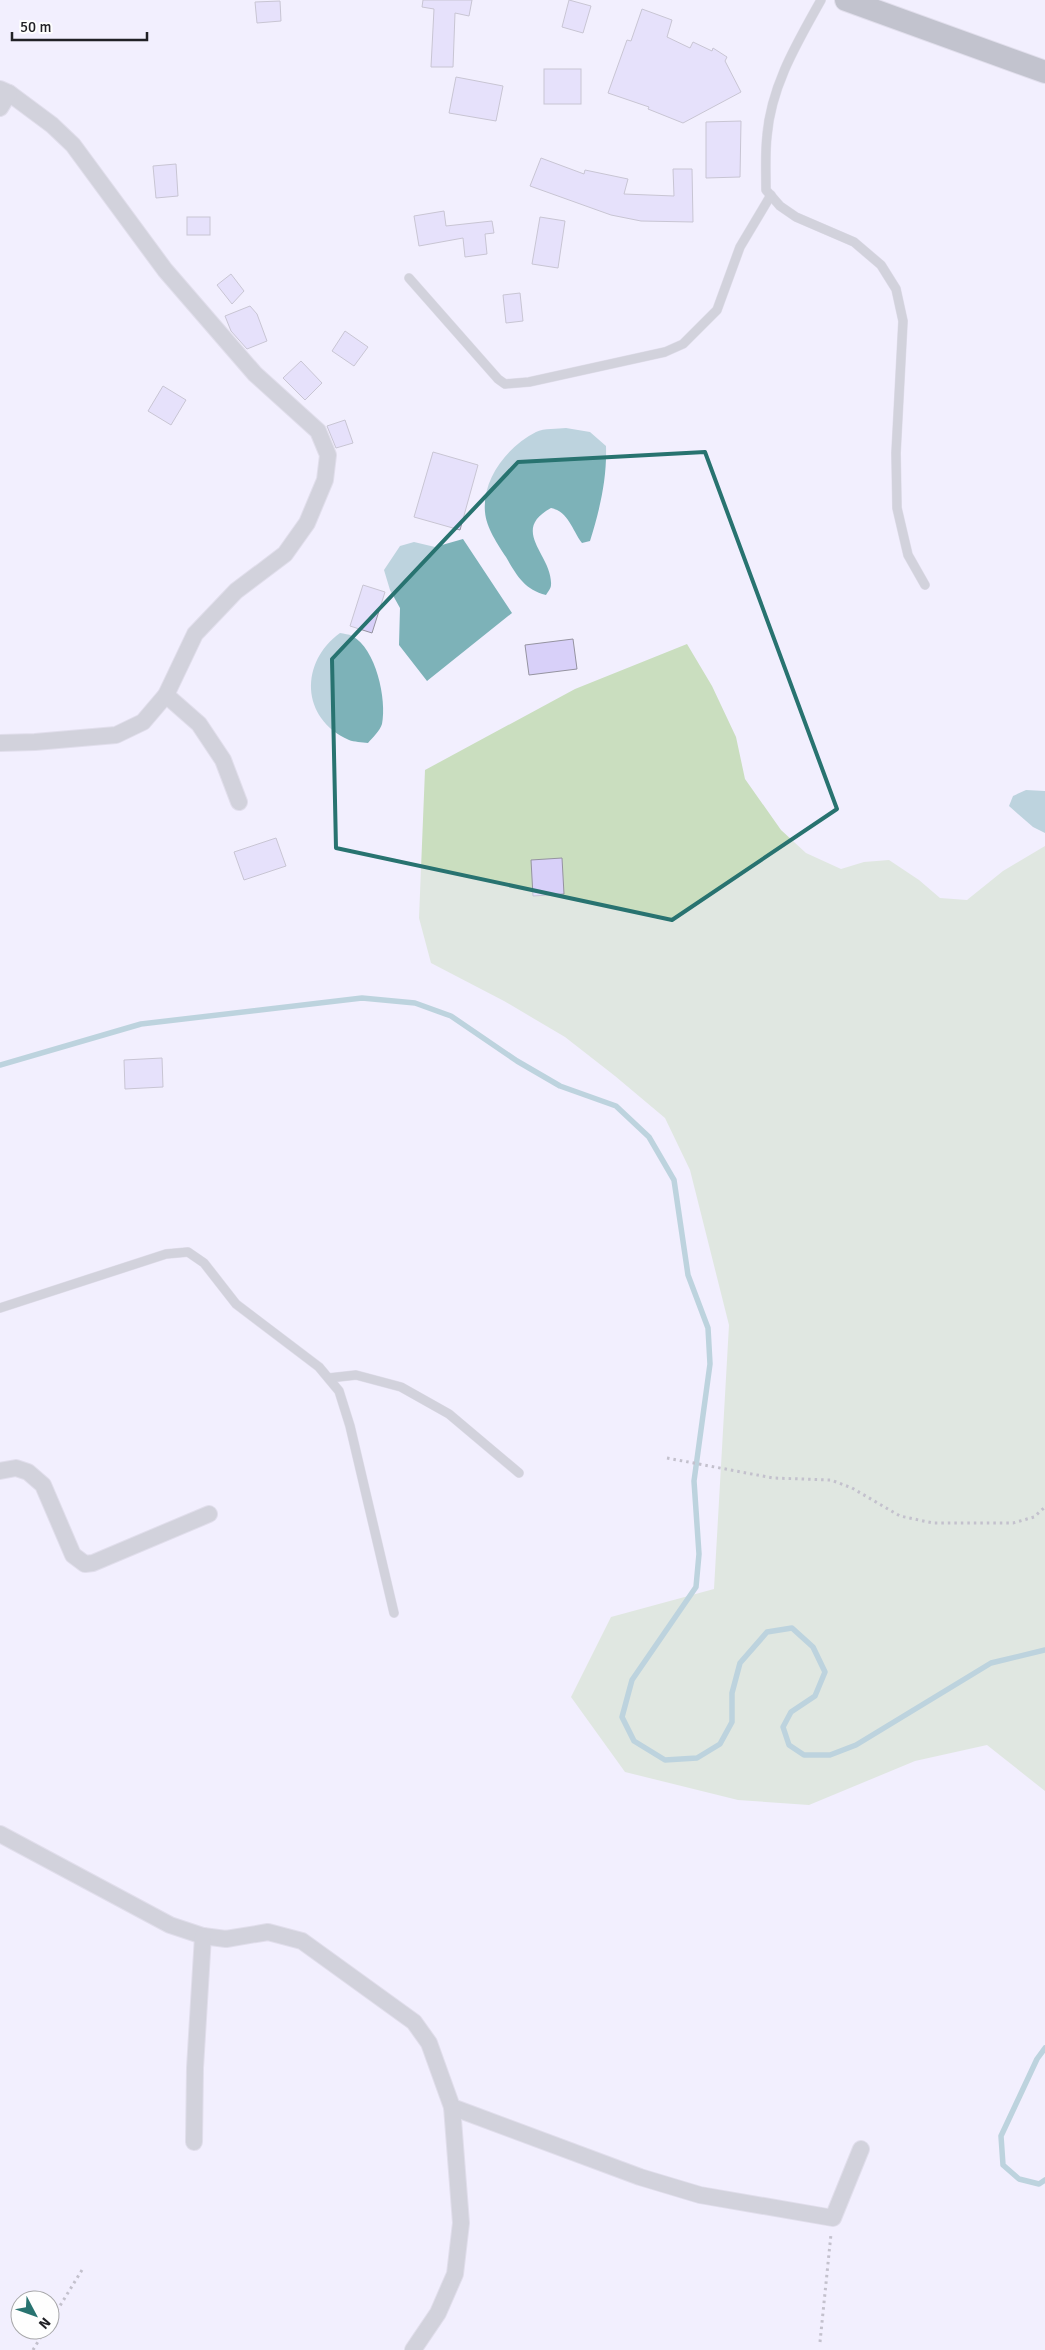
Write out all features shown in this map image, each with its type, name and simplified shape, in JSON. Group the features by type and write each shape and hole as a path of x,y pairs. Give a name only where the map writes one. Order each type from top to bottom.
{"main road":[{"path":"846,0 1045,72"}],"street":[{"path":"0,108 5,91 52,125 73,145 165,270 255,374 318,432 328,455 325,480 306,523 285,554 236,591 195,634 166,694 143,722 116,735 0,743"},
{"path":"166,694 199,724 223,760 239,802"},
{"path":"0,1471 16,1468 28,1472 43,1485 74,1555 85,1564 93,1563 209,1514"},
{"path":"0,1834 170,1926 203,1936 226,1939 268,1932 302,1941 414,2022 429,2044 452,2107 461,2223 455,2274 438,2313 413,2350"},
{"path":"194,2142 195,2068 203,1936"},
{"path":"452,2107 640,2177 692,2193 833,2218 861,2149"}],"lane":[{"path":"821,0 788,59 774,100 767,135 766,190 780,206 796,217 854,242 881,264 896,289 904,321 896,453 897,508 908,555 925,585"},
{"path":"409,278 498,379 505,384 528,382 665,352 683,344 717,310 740,247 771,195"},
{"path":"0,1308 166,1254 188,1252 204,1263 236,1304 319,1367 339,1391 350,1426 394,1613"},
{"path":"329,1378 356,1375 401,1387 448,1414 519,1473"}],"path":[{"path":"667,1458 773,1478 831,1480 852,1488 900,1516 933,1523 1013,1523 1034,1517 1045,1507"},
{"path":"820,2342 833,2218"},
{"path":"60,2306 82,2270"}],"highlighted area":[{"path":"705,452 837,809 672,920 336,848 332,659 518,462"}],"green space":[{"path":"687,644 712,686 736,737 745,779 781,830 806,853 841,869 864,862 889,860 919,880 940,898 967,900 1003,871 1045,846 1045,1791 987,1745 915,1761 809,1805 738,1800 625,1772 571,1697 611,1617 714,1589 729,1325 690,1170 665,1118 565,1037 504,1001 431,963 419,918 425,770 575,689"}],"water":[{"path":"566,428 590,432 606,446 604,482 600,506 590,541 582,543 566,517 551,508 539,517 534,526 533,535 536,544 550,574 551,586 546,595 532,589 522,581 514,570 490,530 485,512 485,500 492,476 506,455 515,446 536,432 547,429"},
{"path":"463,539 512,613 427,681 399,645 400,608 390,590 384,570 400,546 414,542 435,547"},
{"path":"340,633 351,635 368,651 378,676 383,702 382,724 378,732 368,743 349,740 333,730 321,718 314,704 311,689 312,674 318,659 327,645"},
{"path":"1026,790 1045,791 1045,833 1033,827 1009,806 1013,796"}],"building":[{"path":"423,0 472,0 469,16 455,13 453,67 431,67 434,9 422,7"},
{"path":"569,0 591,6 583,33 562,27"},
{"path":"280,1 281,21 257,23 255,2"},
{"path":"642,9 672,20 667,37 690,48 693,42 712,51 713,48 727,57 725,61 741,92 683,123 648,109 649,107 608,93 627,40 631,41"},
{"path":"544,69 581,69 581,104 544,104"},
{"path":"456,77 503,86 496,121 449,113"},
{"path":"741,121 740,177 706,178 706,122"},
{"path":"541,158 584,174 585,170 628,179 624,194 674,196 673,169 692,169 693,222 641,221 611,215 530,186"},
{"path":"176,164 178,196 156,198 153,166"},
{"path":"444,211 446,226 492,221 494,233 485,234 487,254 465,257 463,238 419,246 414,216"},
{"path":"187,217 210,217 210,235 187,235"},
{"path":"540,217 565,221 558,268 532,264"},
{"path":"231,274 244,291 232,304 217,285"},
{"path":"520,293 523,321 506,323 503,295"},
{"path":"250,306 257,314 267,341 247,349 231,331 225,316"},
{"path":"345,331 368,347 354,366 332,351"},
{"path":"301,361 322,383 305,400 283,378"},
{"path":"163,386 186,400 171,425 148,411"},
{"path":"345,420 353,443 336,448 327,426"},
{"path":"433,452 478,465 460,530 414,517"},
{"path":"363,585 385,592 372,633 350,626"},
{"path":"573,639 577,669 529,675 525,645"},
{"path":"276,838 286,866 244,880 234,852"},
{"path":"562,858 564,894 533,896 531,860"},
{"path":"162,1058 163,1087 125,1089 124,1060"}],"waterway":[{"path":"0,1065 141,1024 362,998 415,1003 451,1016 517,1061 560,1086 616,1106 649,1137 674,1180 688,1275 708,1328 710,1364 694,1481 699,1554 696,1587 632,1680 622,1717 634,1741 665,1760 697,1758 720,1744 732,1722 732,1693 740,1663 767,1632 792,1628 813,1647 825,1672 815,1696 791,1712 783,1727 789,1745 804,1755 830,1755 856,1745 991,1663 1045,1650"},
{"path":"1045,2048 1037,2059 1001,2136 1003,2165 1019,2179 1039,2184 1045,2180"}]}
